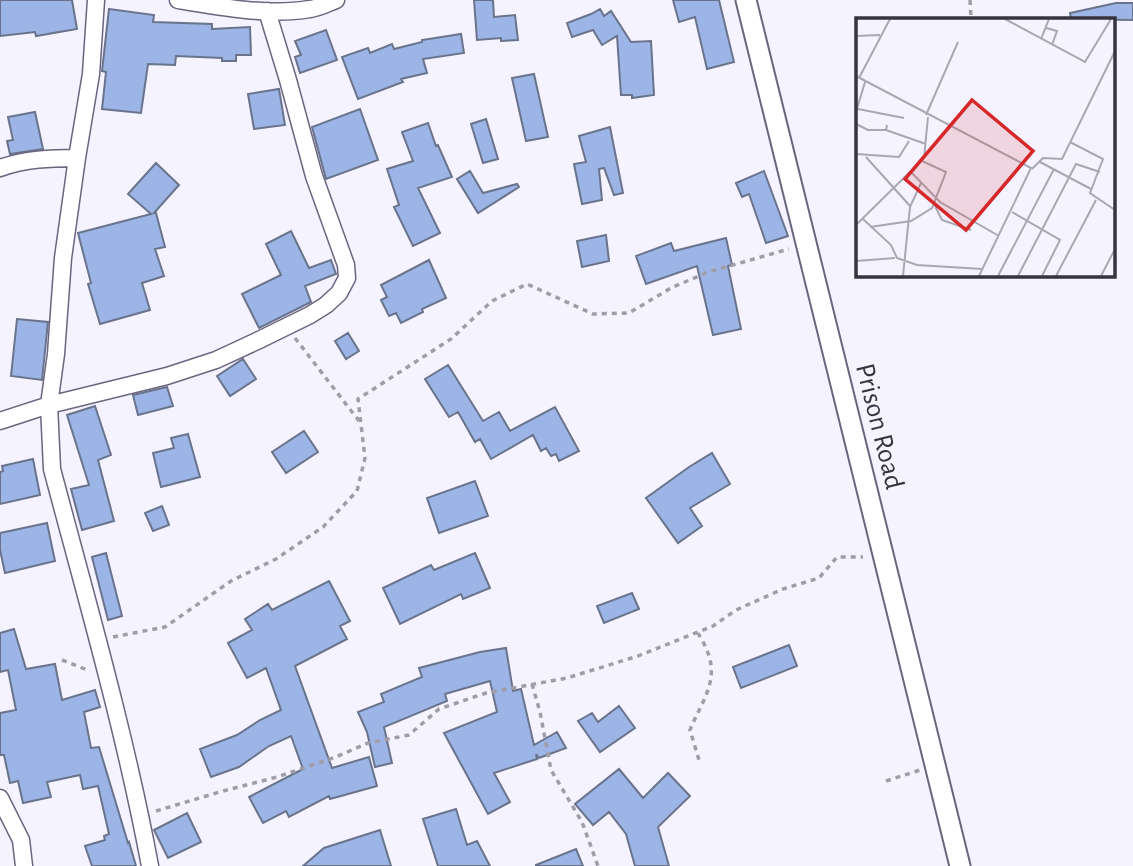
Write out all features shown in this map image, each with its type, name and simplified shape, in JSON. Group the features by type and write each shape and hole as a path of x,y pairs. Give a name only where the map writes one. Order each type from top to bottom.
{"street":[{"path":"96,0 92,74 63,258 56,354 49,405 52,469 108,677 141,815 150,866"},
{"path":"178,0 267,11 312,9 336,0"},
{"name":"Prison Road","path":"746,0 960,866"},
{"path":"0,421 216,360 286,327 326,305 339,293 347,278 346,265 314,176 267,11"},
{"path":"0,168 50,158 77,158"},
{"path":"0,798 21,840 24,866"}],"path":[{"path":"970,0 971,18"},
{"path":"97,640 165,627 231,581 276,559 323,527 358,491 365,458 358,399 451,340 492,301 527,284 593,314 629,313 671,288 708,272 807,243"},
{"path":"286,327 360,422"},
{"path":"141,815 277,777 368,743 409,735 439,709 486,693 567,678 638,656 698,633 736,610 783,589 819,578 837,557 884,556"},
{"path":"698,633 709,655 712,678 690,730 699,760"},
{"path":"62,660 108,677"},
{"path":"532,684 551,770 582,822 598,866"},
{"path":"886,781 935,764"}],"building":[{"path":"0,0 72,0 77,29 36,36 35,32 0,36"},
{"path":"474,0 493,0 494,17 515,15 518,40 477,40"},
{"path":"673,0 719,0 734,62 707,69 695,17 679,22"},
{"path":"1116,3 1133,3 1133,20 1071,18 1070,13"},
{"path":"109,9 154,15 153,22 212,24 212,29 250,27 251,55 236,55 236,61 176,56 175,65 148,64 141,113 102,109 106,72 102,71"},
{"path":"600,9 604,16 611,11 631,42 651,41 654,95 632,98 632,95 621,95 617,36 602,45 593,30 572,37 567,23"},
{"path":"326,30 337,60 300,73 295,57 301,55 295,41"},
{"path":"461,34 464,53 423,59 427,73 401,79 403,82 358,99 342,57 368,48 370,53 392,44 394,49 422,40"},
{"path":"534,74 548,137 526,141 512,78"},
{"path":"279,89 285,125 254,129 248,94"},
{"path":"360,109 378,160 326,179 312,127"},
{"path":"35,112 43,149 10,154 7,141 13,140 8,117"},
{"path":"486,119 498,159 483,163 471,124"},
{"path":"428,123 452,177 418,188 440,233 413,246 394,207 399,205 387,169 413,161 402,132"},
{"path":"610,127 623,193 614,195 604,168 599,169 602,200 582,204 574,164 586,162 579,136"},
{"path":"156,163 179,185 154,213 165,247 155,249 164,276 142,283 150,310 100,324 88,284 91,283 78,233 151,214 128,194"},
{"path":"470,171 483,193 517,184 519,187 478,213 457,179"},
{"path":"764,171 788,236 766,243 749,194 742,197 736,183"},
{"path":"291,231 309,268 331,260 336,274 305,286 311,302 259,328 242,294 281,275 266,244"},
{"path":"606,235 609,261 582,267 577,241"},
{"path":"726,238 732,265 728,266 741,329 713,335 697,266 646,284 636,256 671,243 674,251"},
{"path":"429,260 446,298 401,323 396,313 389,316 381,300 387,297 381,285"},
{"path":"17,319 48,322 42,380 11,376"},
{"path":"348,333 359,351 346,359 335,341"},
{"path":"243,359 256,379 230,396 217,376"},
{"path":"448,365 483,421 499,412 510,431 555,407 579,451 559,461 556,454 551,456 546,448 541,451 533,435 491,459 480,439 475,442 458,412 449,417 425,379"},
{"path":"167,387 173,406 138,415 133,395"},
{"path":"95,406 111,455 98,460 114,521 82,530 71,489 89,485 67,415"},
{"path":"304,431 318,452 286,473 272,452"},
{"path":"188,434 200,477 161,487 153,453 174,448 171,438"},
{"path":"712,453 730,484 690,508 702,526 678,543 646,498"},
{"path":"33,459 40,495 0,504 2,466"},
{"path":"475,481 488,516 439,533 427,498"},
{"path":"162,506 169,525 153,531 145,513"},
{"path":"47,523 55,561 5,573 0,550 0,533"},
{"path":"106,553 122,616 108,620 92,557"},
{"path":"475,553 490,588 463,599 461,594 400,624 383,588 431,565 434,570"},
{"path":"329,581 350,621 340,626 347,639 295,666 332,768 369,757 377,786 330,799 329,796 289,817 286,811 263,823 249,797 303,769 291,736 269,746 239,767 211,777 200,749 237,735 281,710 266,668 247,678 228,643 252,630 245,619 268,604 272,610"},
{"path":"632,593 639,609 604,623 597,606"},
{"path":"14,629 26,669 55,664 62,700 95,690 100,707 84,712 91,748 99,747 136,866 92,866 85,846 105,840 104,836 109,834 98,786 83,789 80,775 47,782 51,797 23,803 18,781 10,783 4,755 0,755 0,713 16,710 8,670 0,672 0,633"},
{"path":"789,645 797,666 741,688 733,667"},
{"path":"506,648 513,691 521,689 534,745 557,732 566,748 539,758 536,754 537,759 494,773 510,802 488,814 444,733 497,712 490,681 445,694 447,701 384,727 392,763 375,767 367,732 358,712 384,702 381,694 422,677 419,668"},
{"path":"619,706 635,728 600,752 578,721 592,713 598,722"},
{"path":"619,769 643,798 668,773 690,796 658,827 669,866 635,866 626,834 609,812 593,825 575,804"},
{"path":"456,809 467,845 477,841 490,866 438,866 423,819"},
{"path":"187,813 201,842 168,858 154,830"},
{"path":"380,830 391,866 303,866 324,848"},
{"path":"576,849 583,866 536,866 536,865"}]}
